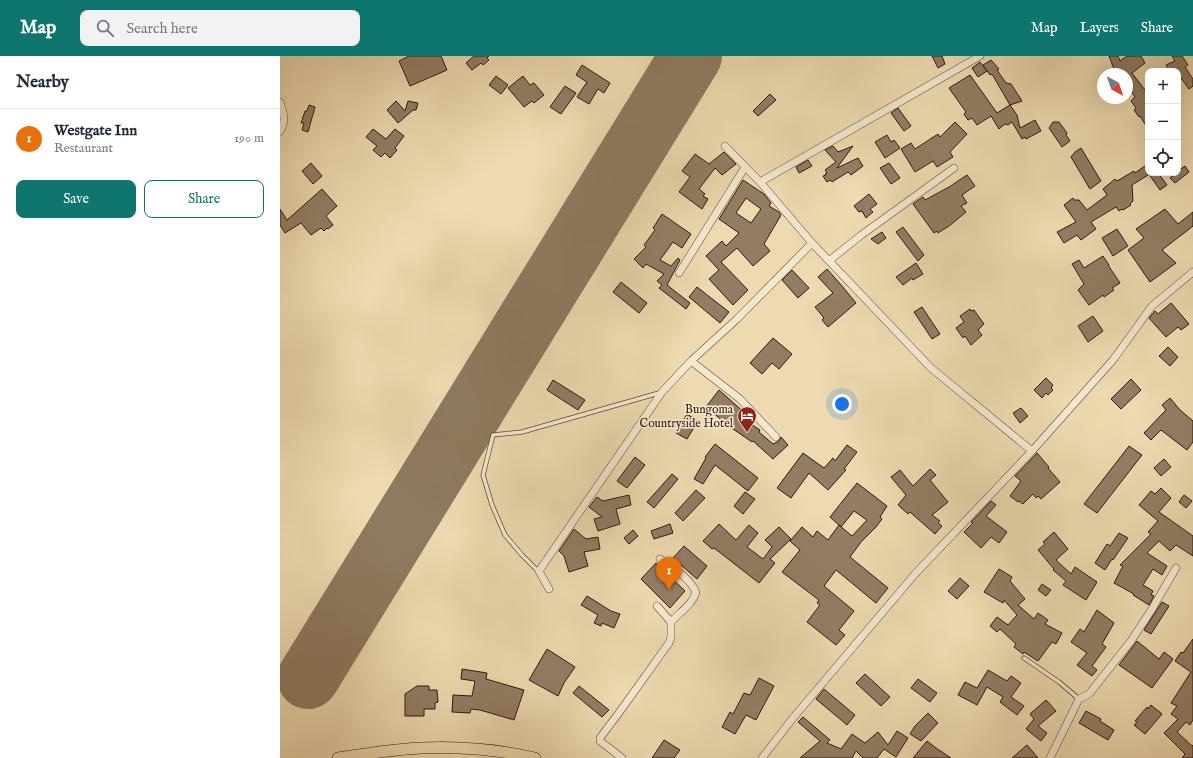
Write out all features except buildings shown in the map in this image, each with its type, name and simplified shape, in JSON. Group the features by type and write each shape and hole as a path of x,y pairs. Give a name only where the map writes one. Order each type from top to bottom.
{"main road":[{"path":"338,758 382,751 423,748 466,749 519,754 535,758"}],"street":[{"path":"760,182 980,56"},
{"path":"280,102 285,118 283,127 280,131"},
{"path":"725,146 760,182 812,243 830,260 931,368 1032,451"},
{"path":"679,272 745,166"},
{"path":"830,260 860,236 954,168"},
{"path":"549,589 539,571 662,392 691,361 737,319 812,243"},
{"path":"762,758 793,718 910,579 1032,451 1113,360 1152,306 1193,272"},
{"path":"691,361 740,399 776,437"},
{"path":"660,559 688,580 694,586 696,592 691,602 671,622"},
{"path":"1050,758 1079,699 1089,694 1132,641 1176,568"},
{"path":"622,758 600,741 600,738 630,699 669,643 671,637 671,622 657,606"}],"lane":[{"path":"539,571 505,535 492,505 483,475 493,435 522,432 662,392"},
{"path":"1024,658 1059,682 1079,699"}],"runway":[{"path":"308,678 691,56"}],"place":[{"name":"Bungoma Countryside Hotel","path":"747,433"},
{"name":"Westgate Inn","path":"669,590"}]}
